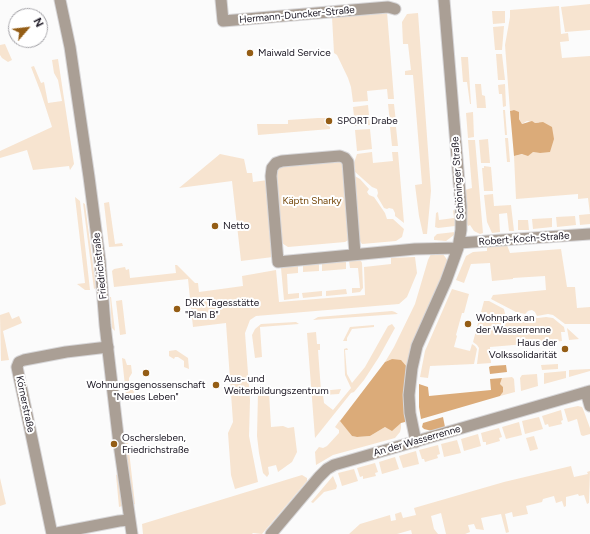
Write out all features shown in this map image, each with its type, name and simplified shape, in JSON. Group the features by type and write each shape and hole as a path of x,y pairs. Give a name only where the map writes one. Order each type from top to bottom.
{"street":[{"name":"Friedrichstraße","path":"60,0 70,47 85,149 100,261 108,347 132,534"},
{"name":"Hermann-Duncker-Straße","path":"221,0 223,21 388,7 395,9"},
{"name":"Schöninger Straße","path":"416,442 411,423 409,395 410,380 417,346 446,281 458,246 461,230 461,206 444,0"},
{"path":"355,254 348,162 345,158 340,156 282,161 276,163 272,168 271,176 278,262 458,246"},
{"name":"Robert-Koch-Straße","path":"458,246 590,234"},
{"name":"Körnerstraße","path":"52,534 17,367 19,362 24,360 66,352 108,347"},
{"path":"588,392 590,406"},
{"name":"An der Wasserrenne","path":"271,534 327,469 348,460 416,442 588,392"},
{"path":"52,534 129,520"}],"green space":[{"path":"590,4 590,30 565,32 561,7"},
{"path":"559,6 561,34 568,33 569,41 560,42 562,58 590,56 590,214 588,198 578,199 578,194 516,199 514,156 533,152 540,153 539,122 535,123 527,121 522,124 514,110 510,111 505,45 510,10"},
{"path":"492,11 505,11 505,23 493,24"},
{"path":"387,12 394,99 388,99 387,89 367,91 368,101 353,102 348,78 337,55 334,53 332,17"},
{"path":"418,13 431,191 427,234 423,234 415,185 422,184 413,75 405,75 405,71 411,70 408,44 403,44 402,22 407,14"},
{"path":"504,26 502,50 495,50 493,27"},
{"path":"5,44 12,60 8,62 0,55 0,45"},
{"path":"496,54 502,54 505,80 498,80"},
{"path":"461,57 468,57 471,104 467,82 463,82"},
{"path":"58,59 74,164 70,170 69,166 33,170 27,150 0,158 0,151 52,127 31,67 34,66 41,83 44,82 48,103 62,101 52,60"},
{"path":"475,84 481,84 482,95 485,96 486,108 477,108"},
{"path":"505,84 506,106 503,107 502,94 499,94 498,85"},
{"path":"388,104 394,104 396,122 390,122"},
{"path":"368,105 370,125 355,126 353,107"},
{"path":"503,110 505,110 507,135 505,135"},
{"path":"473,112 474,137 468,138 466,113"},
{"path":"326,118 327,125 330,129 258,135 257,124 288,124 288,120"},
{"path":"390,127 396,127 398,146 392,146"},
{"path":"370,129 372,149 357,151 355,130"},
{"path":"505,138 508,138 510,162 507,162"},
{"path":"488,139 490,163 481,163 479,140"},
{"path":"468,140 475,140 483,233 480,234 474,231 470,225 468,226 466,222 465,190 472,188"},
{"path":"372,152 373,163 393,161 392,152 398,152 404,223 395,216 393,209 384,208 377,196 377,189 372,187 354,171 353,166 357,154"},
{"path":"220,154 244,159 247,173 252,173 253,182 268,180 273,257 241,261 232,181 179,188"},
{"name":"Käptn Sharky","path":"337,161 341,162 343,165 350,239 345,242 288,247 280,242 275,173 278,168 281,166"},
{"path":"484,166 491,167 493,191 484,191 482,168 484,168"},
{"path":"353,175 360,179 369,189 367,192 369,195 374,197 385,213 387,219 393,219 404,229 402,237 396,241 362,244 358,238"},
{"path":"493,194 494,206 511,205 514,231 509,231 507,213 499,214 500,232 492,233 487,222 484,195"},
{"path":"75,197 80,201 90,290 85,290 77,284 85,283"},
{"path":"109,202 115,244 122,243 123,246 109,247 104,203"},
{"path":"83,203 85,204 96,288 94,289"},
{"path":"453,210 456,212 455,226 435,227 436,213 438,212 439,220 454,218"},
{"path":"590,214 590,224 580,225 579,215"},
{"path":"575,216 576,225 557,227 556,217"},
{"path":"552,218 552,227 533,229 532,219"},
{"path":"518,220 528,220 529,230 518,230"},
{"path":"455,232 454,235 446,241 434,240 434,237 437,234"},
{"path":"507,245 510,253 561,249 567,287 575,287 577,308 590,307 590,324 565,324 553,315 548,314 537,316 532,310 525,314 516,312 491,299 493,295 546,290 545,276 492,281 490,263 471,264 464,283 456,280 466,256 473,252 487,251 487,247"},
{"path":"432,252 443,254 448,261 411,348 407,367 392,359 385,362 415,304 428,260"},
{"path":"415,257 417,273 407,297 399,304 256,316 250,320 245,333 250,400 249,436 258,482 235,489 231,475 228,433 233,422 226,323 193,327 188,279 114,287 112,271 114,269 125,267 126,270 129,269 130,278 176,273 175,265 177,265 195,283 198,283 199,292 243,286 242,276 276,270 279,302 365,295 364,267 391,264 391,258"},
{"path":"358,260 362,263 363,288 360,292 352,293 352,288 360,288 358,268 350,268 349,261"},
{"path":"346,261 346,269 322,271 322,263"},
{"path":"319,264 319,271 303,272 303,265"},
{"path":"298,265 298,273 287,274 288,294 299,293 299,298 284,300 281,268 285,266"},
{"path":"346,289 347,294 326,296 326,291"},
{"path":"452,289 469,294 464,313 462,313 454,347 470,351 472,344 475,346 477,349 474,364 430,366 428,378 420,377 425,351"},
{"path":"322,291 322,296 303,298 302,293"},
{"path":"111,297 115,331 112,328"},
{"path":"122,300 126,334 120,335 116,301"},
{"path":"484,301 489,301 504,309 508,318 515,314 538,318 553,318 564,327 565,332 561,332 562,341 490,347 491,363 477,364 479,348 473,342"},
{"path":"392,311 398,314 313,320 318,317"},
{"path":"9,312 12,319 19,316 22,323 3,331 9,360 1,361 0,315"},
{"path":"296,322 299,324 260,327 262,357 255,358 252,335 255,329 261,324"},
{"path":"392,324 395,328 364,380 354,392 351,393 315,438 307,333 316,332 317,344 320,344 320,350 318,350 321,391 341,389 339,394 323,395 324,403 333,410 351,388 345,375 344,349 347,348 348,350 345,350 347,374 352,383 365,367 388,326"},
{"path":"374,325 374,327 352,329 347,341 343,341 350,327"},
{"path":"567,328 579,339 569,340"},
{"path":"176,350 188,358 189,369 184,367 184,361 178,357 175,357 174,359 169,356 169,351"},
{"path":"122,358 125,359 127,365 131,365 132,373 129,378 129,382 133,385 134,394 126,395"},
{"path":"558,364 558,369 542,370 541,365"},
{"path":"590,369 590,371 569,377 569,370"},
{"path":"566,371 566,378 544,384 544,373"},
{"path":"537,374 538,386 521,391 520,378 522,375"},
{"path":"512,377 514,379 515,392 500,396 503,392 500,384 502,378"},
{"path":"269,392 271,427 294,427 297,452 292,462 278,472 276,465 268,467 269,474 267,477 263,473 257,436 258,393"},
{"path":"578,406 582,407 583,409 590,428 590,434 583,436 581,435 577,419 568,422 564,409"},
{"path":"561,410 563,420 561,421 562,424 549,427 548,424 545,425 542,416"},
{"path":"539,417 543,429 525,434 522,421"},
{"path":"340,420 352,436 357,437 370,436 385,427 388,428 401,423 401,428 400,432 395,438 333,455 316,465 315,452 319,447 323,448 327,446 339,433 339,430 335,427"},
{"path":"519,422 522,435 506,439 502,427"},
{"path":"499,428 502,437 499,438 500,441 486,445 486,442 483,442 481,433"},
{"path":"478,434 481,446 464,451 461,439"},
{"path":"534,436 538,449 530,451 526,438"},
{"path":"457,440 461,453 444,457 441,444"},
{"path":"128,442 135,504 133,505 125,444"},
{"path":"438,445 440,454 437,455 438,458 425,462 424,459 422,459 419,450"},
{"path":"416,451 419,464 403,468 399,456"},
{"path":"395,457 399,469 382,474 379,462"},
{"path":"375,463 378,472 375,473 376,476 363,479 363,476 360,477 357,468"},
{"path":"571,466 574,477 588,474 587,472 590,471 589,503 587,504 584,495 579,496 578,494 566,497 566,506 564,507 562,501 556,503 554,496 543,499 542,502 526,506 528,514 513,517 512,512 505,514 509,532 506,533 501,514 481,518 484,530 476,529 474,524 468,525 470,532 465,534 446,534 441,513 431,516 434,529 438,534 412,534 411,530 397,534 349,534 360,524 390,515 391,521 396,520 395,514 401,512 403,518 416,515 414,508 504,482"},
{"path":"354,469 358,481 342,486 338,473"},
{"path":"118,474 122,506 119,507 116,475"},
{"path":"302,475 307,478 307,481 262,534 143,534 142,524"},
{"path":"333,476 337,486 336,489 324,492 313,503 311,502"},
{"path":"0,478 6,504 0,506"}],"shaded area":[{"path":"514,110 519,112 519,119 522,124 532,121 535,123 543,122 552,127 554,139 550,152 533,152 528,156 522,154 514,156 510,111"},
{"path":"392,359 401,360 407,367 405,422 401,423 392,431 385,427 370,436 352,436 340,421 385,362"},
{"path":"506,365 507,372 490,374 489,367"},
{"path":"502,378 500,384 503,387 503,392 500,396 421,419 419,407 419,384 428,387 429,396 491,390 490,379"},
{"path":"443,417 445,427 432,431 422,427 423,423"}],"place":[{"name":"Maiwald Service","path":"250,53"},
{"name":"SPORT Drabe","path":"329,121"},
{"name":"Netto","path":"215,226"},
{"name":"DRK Tagesstätte \"Plan B\"","path":"177,309"},
{"name":"Wohnpark an der Wasserrenne","path":"468,324"},
{"name":"Haus der Volkssolidarität","path":"565,349"},
{"name":"Wohnungsgenossenschaft \"Neues Leben\"","path":"146,373"},
{"name":"Aus- und Weiterbildungszentrum","path":"216,385"},
{"name":"Oschersleben, Friedrichstraße","path":"114,444"}]}
